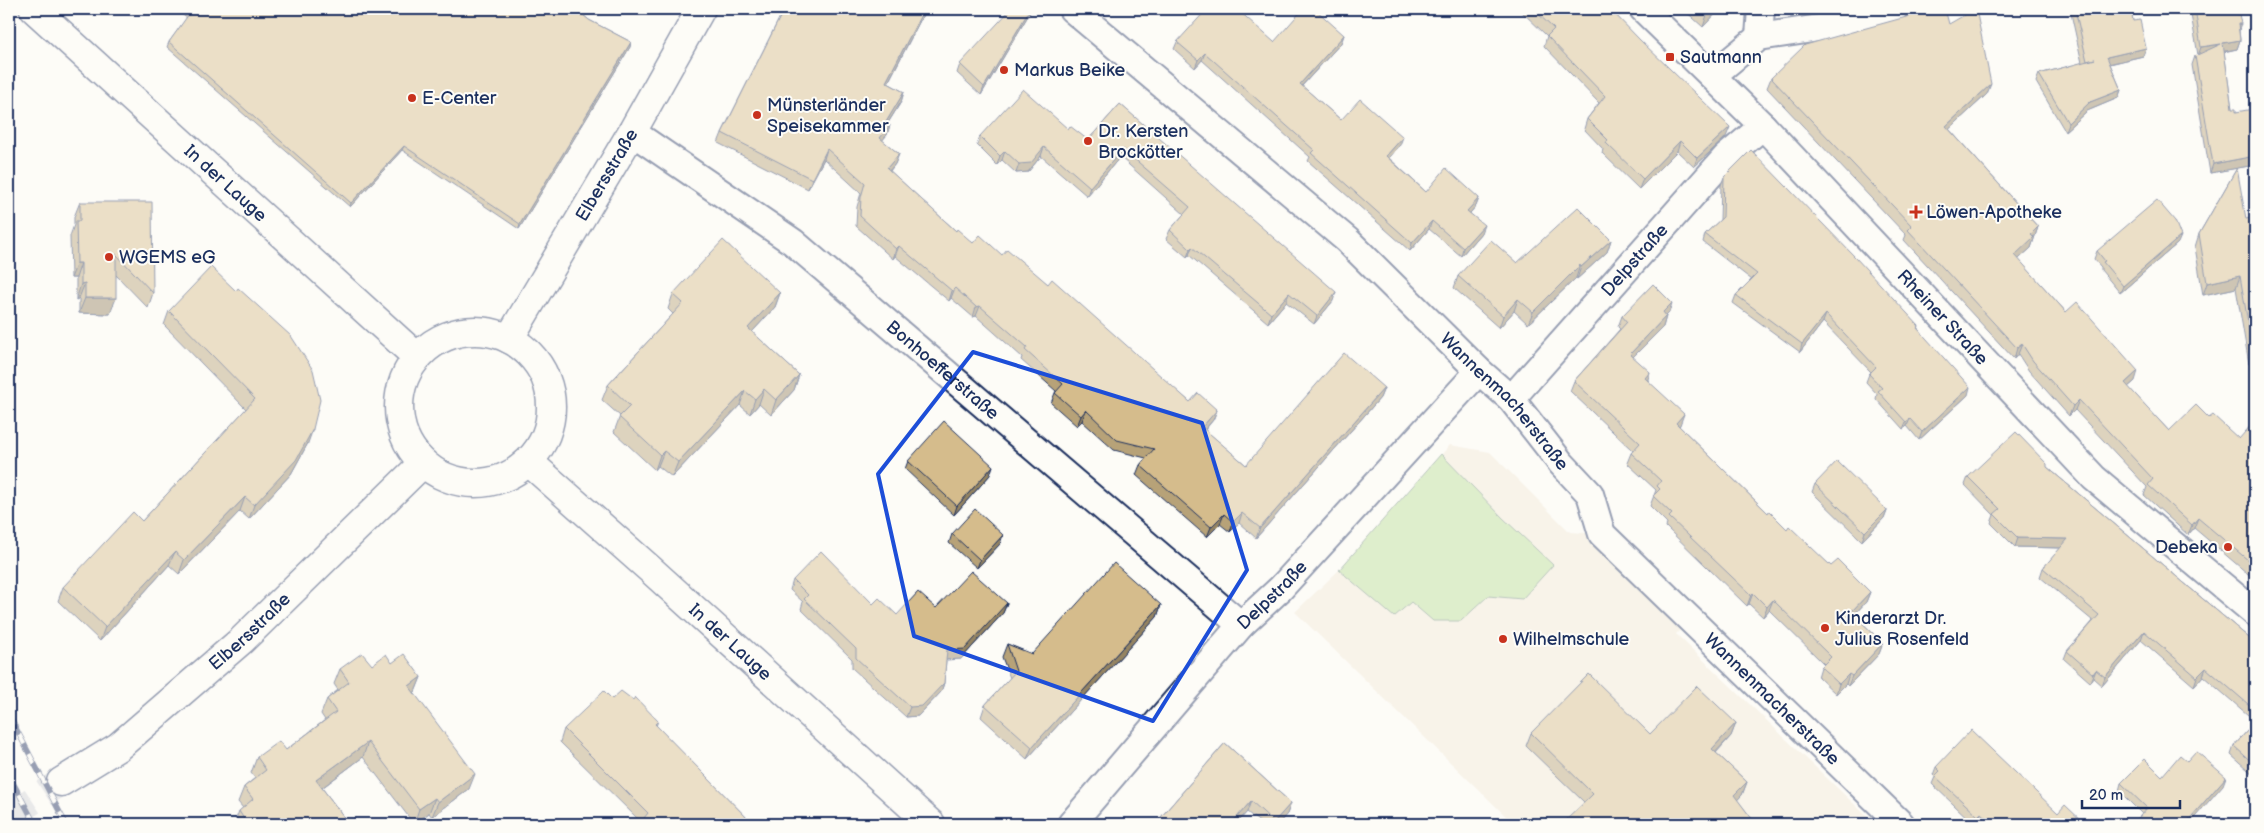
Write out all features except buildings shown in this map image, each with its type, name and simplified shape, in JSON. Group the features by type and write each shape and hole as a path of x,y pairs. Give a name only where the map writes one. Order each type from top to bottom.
{"main road":[{"name":"In der Lauge","path":"34,9 417,357"},
{"name":"Elbersstraße","path":"509,339 632,132 701,9"},
{"path":"460,332 485,332 509,339 527,350 540,366 549,385 552,406 549,427 541,446 529,462 510,476 488,483 464,483 442,476 423,463 411,448 402,431 399,412 400,392 406,374 417,357 436,341 460,332"},
{"name":"In der Lauge","path":"529,462 931,824"},
{"name":"Elbersstraße","path":"61,782 118,747 242,640 423,463"}],"street":[{"name":"Wannenmacherstraße","path":"1072,9 1347,240 1479,371 1511,399 1561,463 1590,494 1602,534 1901,824"},
{"name":"Rheiner Straße","path":"1643,9 1763,126 2094,478 2255,613"},
{"path":"1759,37 1761,9"},
{"path":"1712,76 1759,37 1839,25 1894,9"},
{"name":"Delpstraße","path":"1511,399 1726,157 1763,126"},
{"name":"Bonhoefferstraße","path":"632,132 793,242 1241,625"},
{"name":"Delpstraße","path":"1071,824 1241,625 1281,588 1479,371"}],"highlighted area":[{"path":"973,352 1202,423 1247,570 1153,721 914,636 878,474"}],"shaded area":[{"name":"Wilhelmschule","path":"1450,445 1490,452 1570,532 1602,534 1690,620 1676,634 1875,824 1514,824 1295,612 1339,570"}],"green space":[{"path":"1441,454 1503,518 1553,565 1522,599 1488,596 1461,621 1433,621 1411,602 1394,617 1339,570"}],"tunnel":[{"path":"9,816 61,782"}],"railway":[{"path":"9,715 66,824"},
{"path":"9,775 35,824"}],"place":[{"name":"Sautmann","path":"1670,57"},
{"name":"Markus Beike","path":"1004,70"},
{"name":"E-Center","path":"412,98"},
{"name":"Münsterländer Speisekammer","path":"757,115"},
{"name":"Dr. Kersten Brockötter","path":"1088,141"},
{"name":"Löwen-Apotheke","path":"1916,212"},
{"name":"WGEMS eG","path":"109,257"},
{"name":"Debeka","path":"2228,547"},
{"name":"Kinderarzt Dr. Julius Rosenfeld","path":"1825,628"},
{"name":"Wilhelmschule","path":"1503,639"}]}
